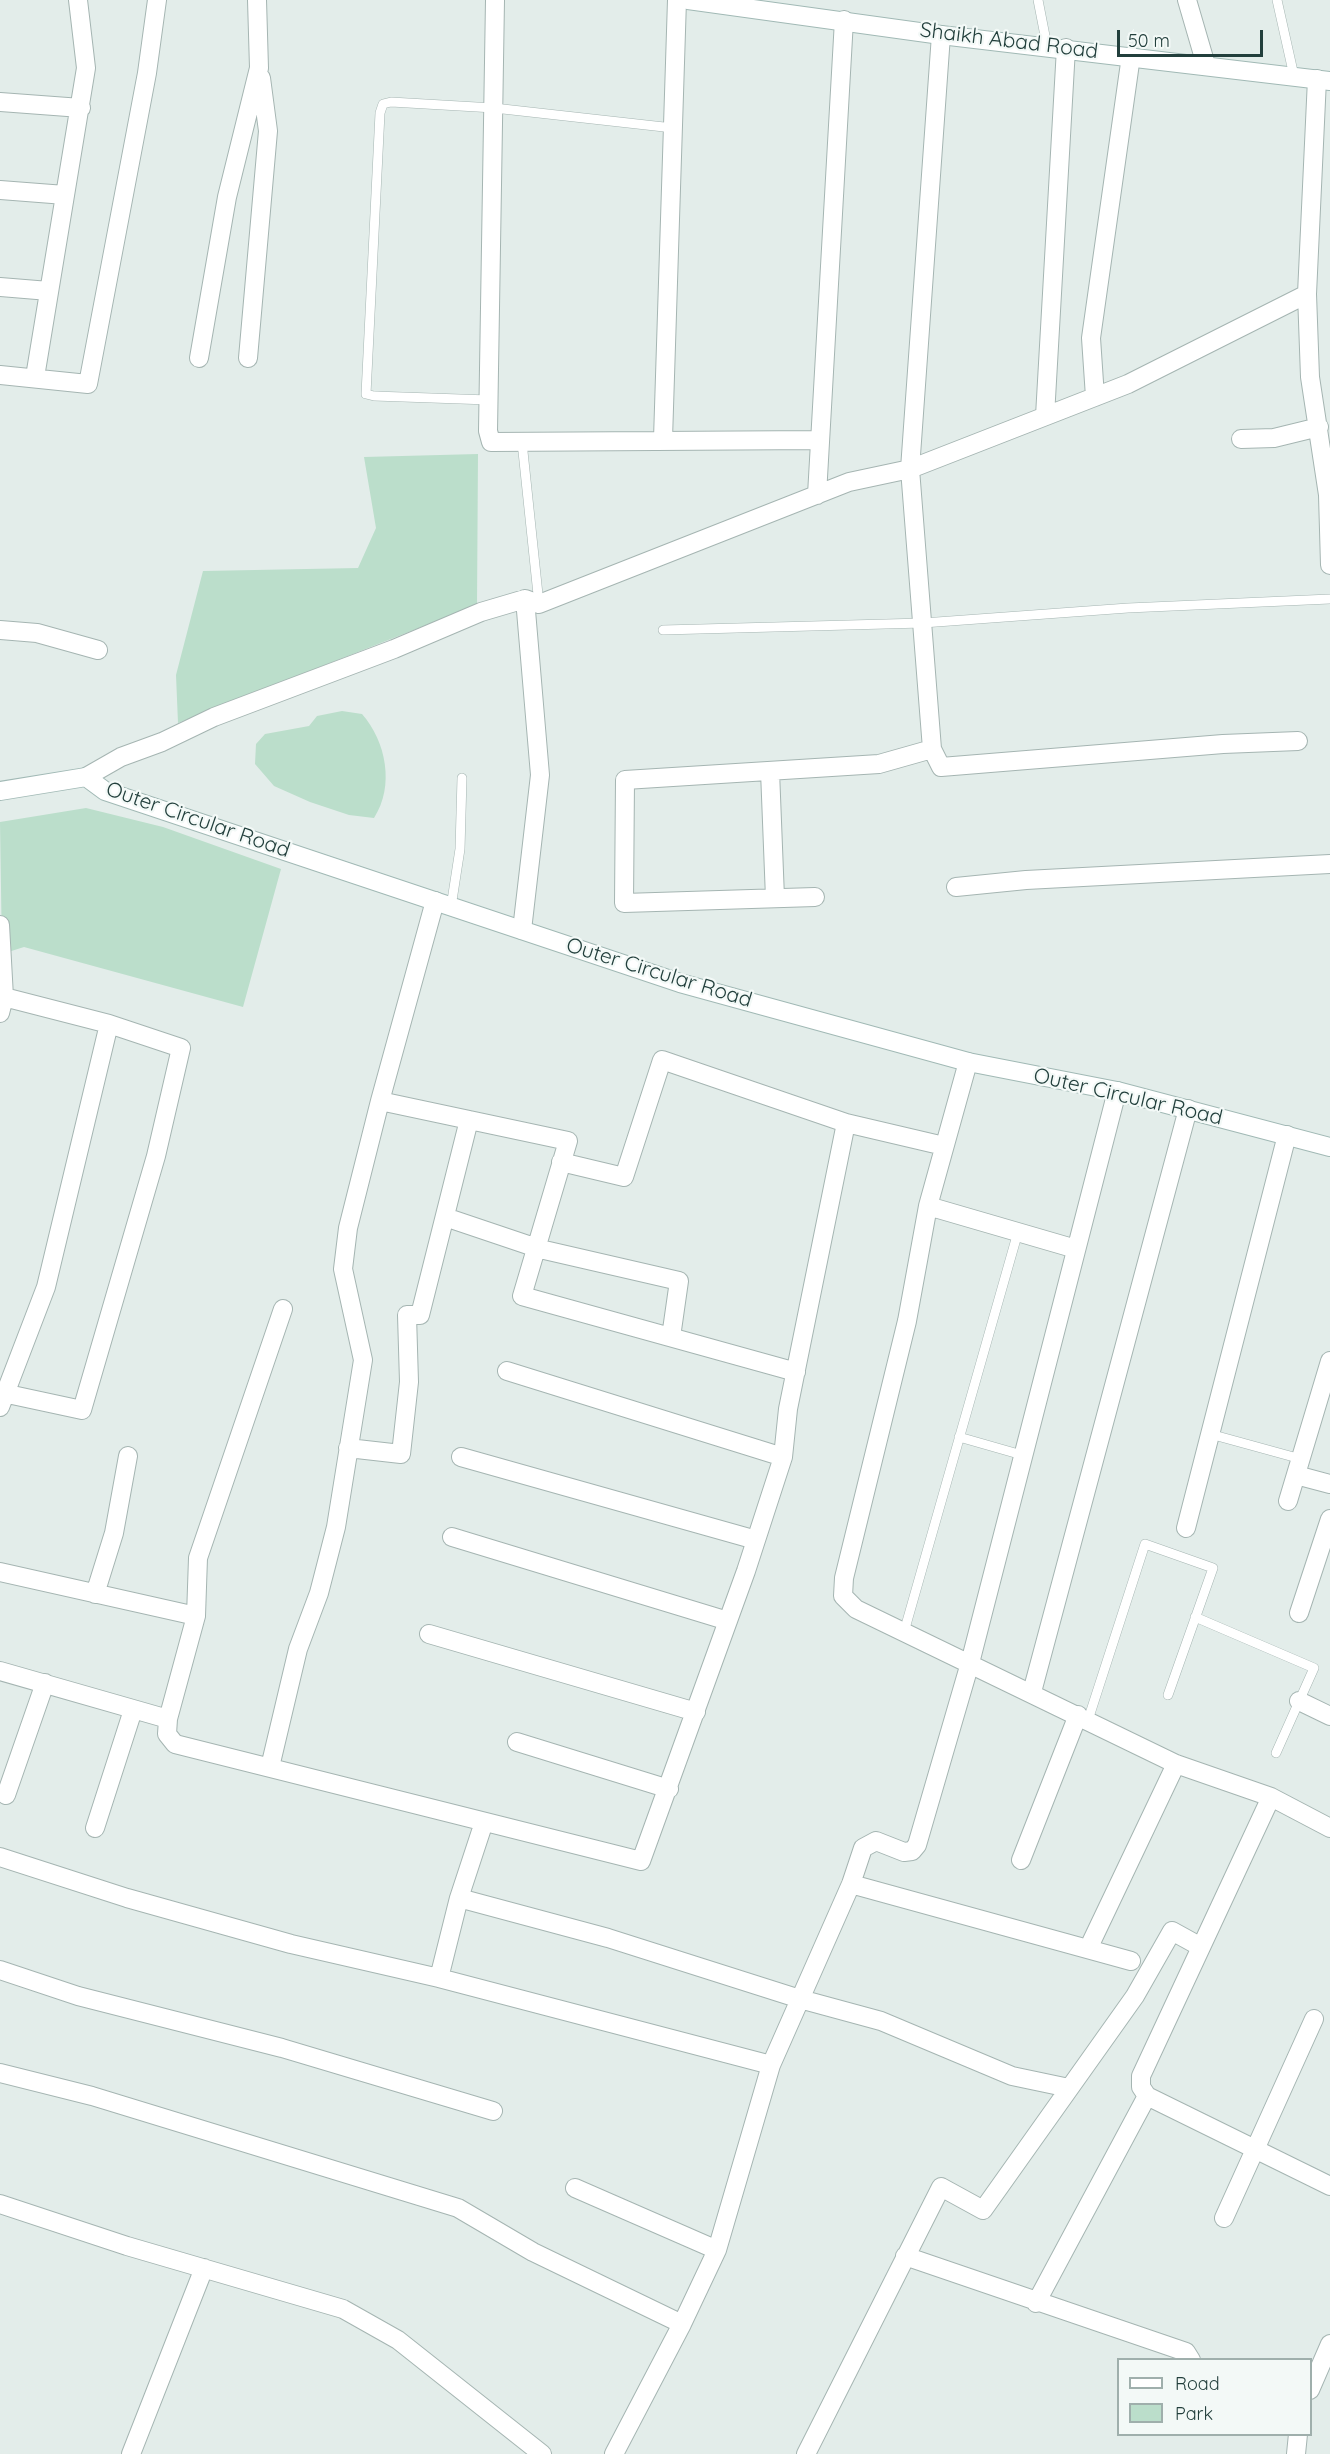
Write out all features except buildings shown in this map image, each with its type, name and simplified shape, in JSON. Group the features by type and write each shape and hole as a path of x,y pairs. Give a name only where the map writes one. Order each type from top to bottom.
{"street":[{"path":"34,377 86,68 78,0"},
{"path":"0,375 34,377 83,385 90,379 147,74 157,0"},
{"path":"248,358 268,131 259,68 257,0"},
{"path":"495,0 490,442 663,439 820,440"},
{"path":"663,439 677,0"},
{"name":"Shaikh Abad Road","path":"688,0 743,4 941,35 1323,80"},
{"path":"1187,0 1206,65"},
{"path":"817,495 844,20"},
{"path":"941,35 910,469 932,749 941,766 1223,744 1298,741"},
{"path":"1045,416 1066,48"},
{"path":"1095,397 1091,338 1131,56"},
{"path":"199,358 228,197 259,68"},
{"path":"1323,80 1307,294 1310,377 1329,495 1330,565"},
{"path":"0,102 81,108"},
{"path":"0,190 65,195"},
{"path":"0,287 49,291"},
{"path":"86,777 121,757 162,742 214,717 394,649 481,612 532,602 849,482 910,469 1128,384 1307,294"},
{"path":"1241,439 1274,438 1319,428"},
{"path":"522,930 540,775 532,602"},
{"path":"0,630 37,633 98,650"},
{"path":"815,897 624,903 626,780 879,764 932,749"},
{"path":"770,771 775,898"},
{"name":"Outer Circular Road","path":"0,791 86,777 105,791 680,983 968,1062 1117,1091 1330,1147"},
{"path":"956,887 1026,880 1330,864"},
{"path":"270,1767 298,1649 319,1593 336,1527 363,1360 343,1269 348,1228 380,1101 443,904"},
{"path":"0,925 2,1005 109,1024 181,1048 153,1167 82,1410 2,1400 46,1287 109,1024"},
{"path":"561,1162 624,1177 662,1059 846,1123 944,1146"},
{"path":"968,1062 928,1206 907,1320 844,1578 843,1596 856,1609 1032,1692 1176,1764 1271,1797 1330,1828"},
{"path":"614,2454 682,2324 717,2250 771,2065 867,1844 876,1841 904,1852 912,1851 917,1845 970,1663 1117,1091"},
{"path":"380,1101 568,1141 522,1296 796,1372"},
{"path":"1032,1692 1188,1109"},
{"path":"348,1448 401,1454 409,1382 407,1315 420,1315 469,1120"},
{"path":"283,1309 198,1558 196,1616 168,1719 167,1734 175,1743 641,1861 669,1789 783,1457 788,1409 846,1123"},
{"path":"1186,1528 1287,1135"},
{"path":"928,1206 1076,1249"},
{"path":"445,1217 536,1247 679,1281 671,1337"},
{"path":"1288,1501 1327,1384 1330,1361"},
{"path":"507,1371 783,1457"},
{"path":"95,1594 114,1533 128,1456"},
{"path":"461,1457 756,1540"},
{"path":"1298,1467 1330,1484"},
{"path":"1299,1612 1330,1519"},
{"path":"452,1537 728,1621"},
{"path":"0,1572 196,1616"},
{"path":"429,1634 696,1712"},
{"path":"0,1671 168,1719"},
{"path":"6,1795 45,1683"},
{"path":"1299,1701 1330,1716"},
{"path":"95,1828 134,1710"},
{"path":"1021,1860 1083,1717"},
{"path":"517,1742 669,1789"},
{"path":"1088,1949 1176,1764"},
{"path":"1271,1797 1141,2076 1141,2087 1147,2096 1330,2186"},
{"path":"439,1978 459,1898 484,1822"},
{"path":"0,1857 127,1898 280,1941 439,1978 771,2065"},
{"path":"851,1884 1131,1961"},
{"path":"459,1898 608,1938 800,1999 881,2021 1012,2076 1069,2088"},
{"path":"806,2454 941,2187 982,2210 1136,1996 1172,1931 1201,1947"},
{"path":"0,1970 78,1996 282,2048 493,2111"},
{"path":"1224,2218 1314,2019"},
{"path":"0,2073 92,2097 458,2208 533,2252 682,2324"},
{"path":"1036,2303 1147,2096"},
{"path":"575,2188 717,2250"},
{"path":"0,2204 343,2309 398,2340 542,2454"},
{"path":"905,2256 1036,2303 1186,2352 1190,2358"},
{"path":"131,2454 204,2268"},
{"path":"1312,2388 1330,2344"},
{"path":"1296,2454 1298,2436"}],"lane":[{"path":"1038,0 1047,46"},
{"path":"1277,0 1294,76"},
{"path":"489,400 366,394 380,112 383,104 391,102 494,108 673,128"},
{"path":"522,442 532,602"},
{"path":"663,630 923,623 1128,608 1330,598"},
{"path":"443,904 460,849 462,778"},
{"path":"904,1632 1018,1232"},
{"path":"1210,1434 1298,1467"},
{"path":"959,1437 1022,1455"},
{"path":"1083,1717 1145,1544 1213,1568 1168,1695"},
{"path":"1195,1617 1314,1668 1276,1753"}],"green space":[{"path":"478,454 477,605 178,723 176,675 203,571 358,568 376,528 364,457"},
{"path":"342,711 362,714 377,737 382,750 386,778 384,792 374,818 349,815 310,802 274,786 255,764 256,744 265,734 309,726 317,716"},
{"path":"86,808 163,827 281,869 243,1007 24,947 2,954 0,822"}]}
